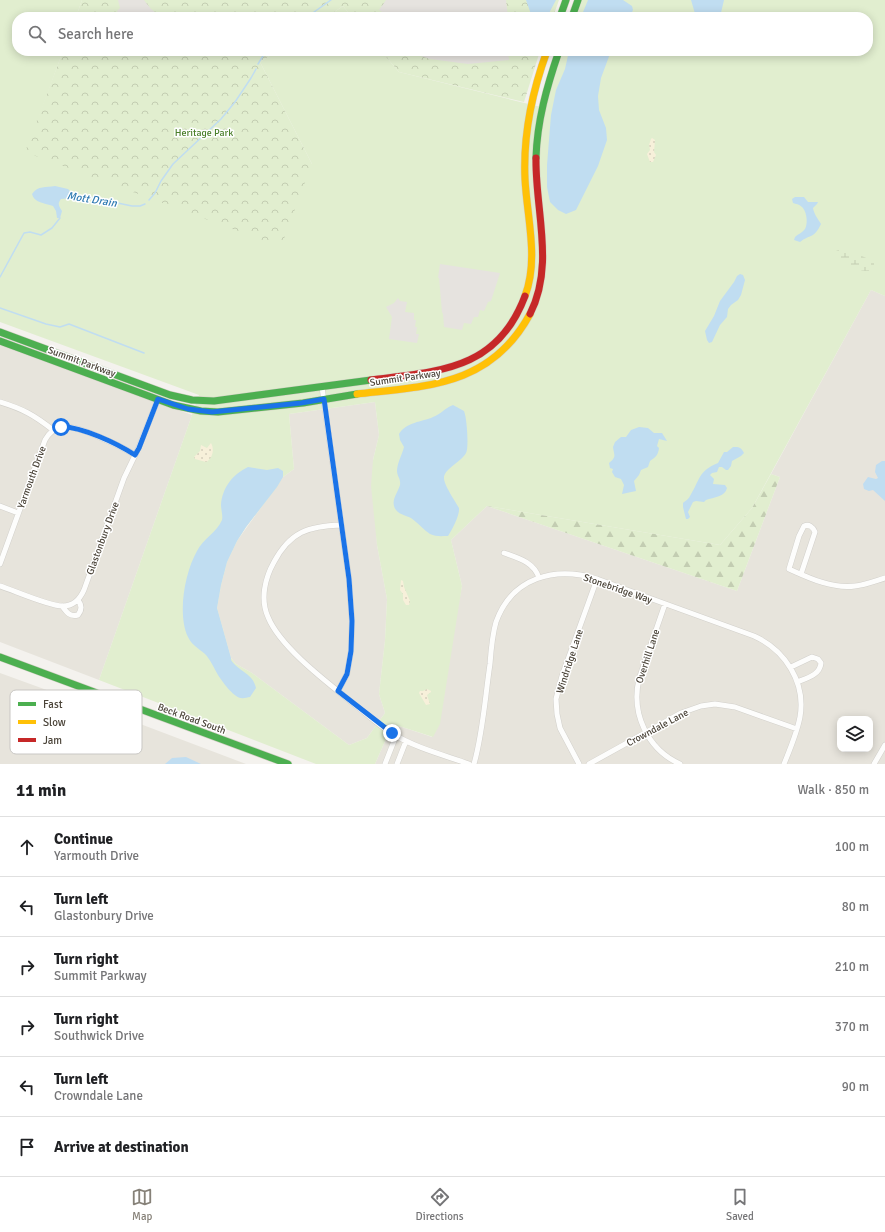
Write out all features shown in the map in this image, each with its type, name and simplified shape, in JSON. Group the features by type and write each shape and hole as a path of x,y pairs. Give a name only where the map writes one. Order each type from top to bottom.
{"street":[{"path":"562,12 566,0"},
{"path":"574,12 578,0"},
{"name":"Summit Parkway","path":"0,332 170,395 188,400 214,401 426,373 449,369 469,361 481,354 501,337 509,327 523,302 528,289 531,274 531,238 525,183 525,147 531,103 545,56"},
{"name":"Summit Parkway","path":"0,341 158,399 188,409 212,412 301,403 431,384 463,376 483,366 506,348 521,330 532,311 537,298 541,280 543,252 537,177 537,147 542,105 557,56"},
{"path":"322,387 340,525 349,579 352,621 351,651 347,674 338,691"},
{"name":"Glastonbury Drive","path":"62,606 70,615 73,616 78,616 81,612 81,607 78,600 84,590 124,478 139,448 158,399"},
{"path":"0,402 21,408 42,420 53,430 61,427 72,428 118,445 135,455"},
{"name":"Yarmouth Drive","path":"0,564 45,440 53,430"},
{"path":"0,506 18,513"},
{"path":"340,525 318,526 306,530 294,536 284,547 268,572 265,583 265,605 268,616 283,639 296,655 338,691 396,736 469,764"},
{"path":"801,574 815,532 811,526 807,525 802,529 792,555 789,569 795,572 832,585 847,587 863,585 885,578"},
{"path":"504,553 532,566 537,571 539,578"},
{"name":"Stonebridge Way","path":"474,764 480,741 493,636 497,621 504,607 514,594 525,585 539,578 553,574 566,573 580,574 597,579 761,639 777,650 791,667 797,682 801,705 796,729 784,764"},
{"name":"Windridge Lane","path":"579,764 560,728 556,699 560,682 597,579"},
{"path":"0,586 54,605 62,606 78,600"},
{"name":"Overhill Lane","path":"665,604 640,672 636,698 638,711 646,733 651,741 667,756 680,764"},
{"name":"Beck Road South","path":"0,657 89,690"},
{"path":"791,667 812,657 818,659 821,663 817,673 797,682"},
{"name":"Crowndale Lane","path":"589,764 688,710 701,706 715,704 736,707 796,729"},
{"name":"Beck Road South","path":"142,710 288,764"},
{"path":"385,764 396,736"},
{"path":"397,764 406,741"},
{"path":"874,764 885,745"}],"shaded area":[{"path":"118,0 144,0 155,12 118,12 120,8"},
{"path":"386,0 506,0 507,12 382,12 379,10"},
{"path":"421,56 509,56 509,60 468,64 430,59"},
{"path":"440,264 500,273 491,301 488,302 484,311 480,310 478,317 474,317 471,324 464,323 462,330 444,327 438,278"},
{"path":"871,290 885,296 885,764 375,764 386,739 399,726 432,737 462,586 451,540 487,506 737,591 780,477 771,474"},
{"path":"398,298 400,301 407,302 405,312 414,313 414,320 416,320 415,327 417,327 416,334 419,334 417,343 389,339 392,317 386,307 394,303"},
{"path":"0,345 192,415 99,680 0,642"},
{"path":"375,402 379,435 373,460 377,545 387,599 385,640 379,694 385,713 367,738 349,745 252,673 236,664 231,658 217,608 227,562 237,541 283,477 294,469 289,414"},
{"path":"0,673 47,690 10,690 10,754 142,754 142,725 246,764 0,764"}],"green space":[{"path":"0,0 82,0 78,12 12,12 12,56 61,56 26,152 312,164 260,62 269,56 385,56 399,72 545,108 561,56 873,56 873,12 578,12 582,0 885,0 885,296 871,290 752,508 720,545 487,506 451,540 462,586 440,724 433,737 399,726 386,739 375,764 316,764 142,697 142,690 125,690 99,680 199,395 0,322","holes":["375,402 379,435 373,460 371,486 377,545 387,599 385,640 379,694 385,713 367,738 349,745 252,673 236,664 231,658 217,608 227,562 237,541 283,477 294,469 289,414"]},
{"path":"82,0 559,0 555,12 348,12 343,6 334,12 78,12"},
{"path":"343,6 348,12 334,12"},
{"name":"Heritage Park","path":"61,56 269,56 260,62 312,164 281,247 25,152"},
{"path":"385,56 538,56 524,102 399,72"},
{"path":"838,250 856,254 874,262 874,270 858,270 842,263 834,256 834,252"},
{"path":"771,474 780,477 737,591 487,506 720,545 752,508"}],"sand":[{"path":"652,138 655,140 654,152 656,155 653,162 650,162 647,154 650,150 649,145"},
{"path":"211,443 213,451 208,461 206,462 195,459 194,457 200,451 201,445 207,448"},
{"path":"401,580 403,581 410,601 409,605 406,605 403,600 403,594 400,590"},
{"path":"427,689 431,692 427,695 430,704 426,705 419,693 420,691"}],"water":[{"path":"526,0 556,0 550,12 530,12"},
{"path":"588,0 623,0 632,6 633,10 632,12 583,12"},
{"path":"691,0 724,0 721,12 695,12"},
{"path":"568,56 609,56 601,78 598,96 599,110 606,128 607,140 598,166 576,210 566,214 558,210 550,202 547,187 547,165 551,115 556,90 565,69"},
{"path":"55,186 68,189 74,195 72,198 61,199 59,202 62,211 60,218 57,218 56,211 53,206 37,201 32,194 37,189"},
{"path":"795,197 804,197 808,202 818,202 813,208 821,224 814,234 800,242 794,240 795,237 805,229 806,218 802,207 793,203 792,199"},
{"path":"740,274 743,275 745,280 741,295 738,300 728,309 727,317 720,325 712,342 709,343 705,331 714,316 720,301 737,276"},
{"path":"453,405 464,411 467,433 467,450 464,456 447,472 444,478 448,489 459,508 457,518 448,536 437,536 430,534 411,518 399,513 395,509 394,498 400,485 397,468 404,447 400,440 399,434 406,427 436,416"},
{"path":"639,427 648,428 654,433 662,433 667,441 659,439 657,454 650,461 648,467 641,470 634,481 636,491 622,494 624,485 621,479 615,477 612,472 613,469 610,468 609,463 614,457 613,447 615,442 621,437 626,437 631,430"},
{"path":"733,447 740,448 744,453 732,461 728,470 719,467 717,472 710,475 714,479 713,484 725,485 727,488 726,491 722,495 704,502 693,502 688,512 690,517 686,519 683,503 688,499 700,476 711,466 718,463 724,452 727,452"},
{"path":"882,461 885,461 885,501 873,490 869,491 864,489 863,484 868,477 878,478 875,472 876,465"},
{"path":"248,467 267,470 278,468 283,471 283,477 237,541 227,562 221,585 217,608 231,660 252,679 256,688 250,697 242,698 235,695 228,688 218,675 207,656 189,640 183,617 183,605 186,581 193,560 200,547 222,520 221,505 226,487 233,478"},
{"path":"186,757 201,764 165,764 172,758"}],"waterway":[{"name":"Mott Drain","path":"314,12 331,0"},
{"name":"Mott Drain","path":"258,64 263,56"},
{"name":"Mott Drain","path":"149,200 173,164 221,119 235,102 256,69"},
{"name":"Mott Drain","path":"72,196 89,197 132,206 140,206 145,204"},
{"name":"Mott Drain","path":"0,277 24,233 30,232 41,235 52,228 60,218"},
{"path":"0,308 46,324 60,327 69,324 144,353"}],"traffic: fast":[{"path":"562,12 566,0"},
{"path":"574,12 578,0"},
{"path":"536,158 538,131 543,104 557,56"},
{"path":"0,332 170,395 192,400 214,401 371,380"},
{"path":"0,341 173,405 201,411 218,412 303,403 357,394"},
{"path":"0,657 89,690"},
{"path":"142,710 288,764"}],"traffic: slow":[{"path":"525,296 529,282 532,253 525,179 525,146 533,98 545,56"},
{"path":"357,394 433,384 456,378 477,369 496,356 514,338 530,314"}],"traffic: jam":[{"path":"530,314 537,295 543,257 536,178 536,158"},
{"path":"371,380 419,374 442,369 463,363 482,353 499,340 513,321 525,296"}],"route":[{"path":"61,427 72,428 93,435 118,445 135,455 158,399 188,409 212,412 279,404 311,402 324,399 340,525 349,579 352,621 351,651 347,674 338,691 392,733"}]}
